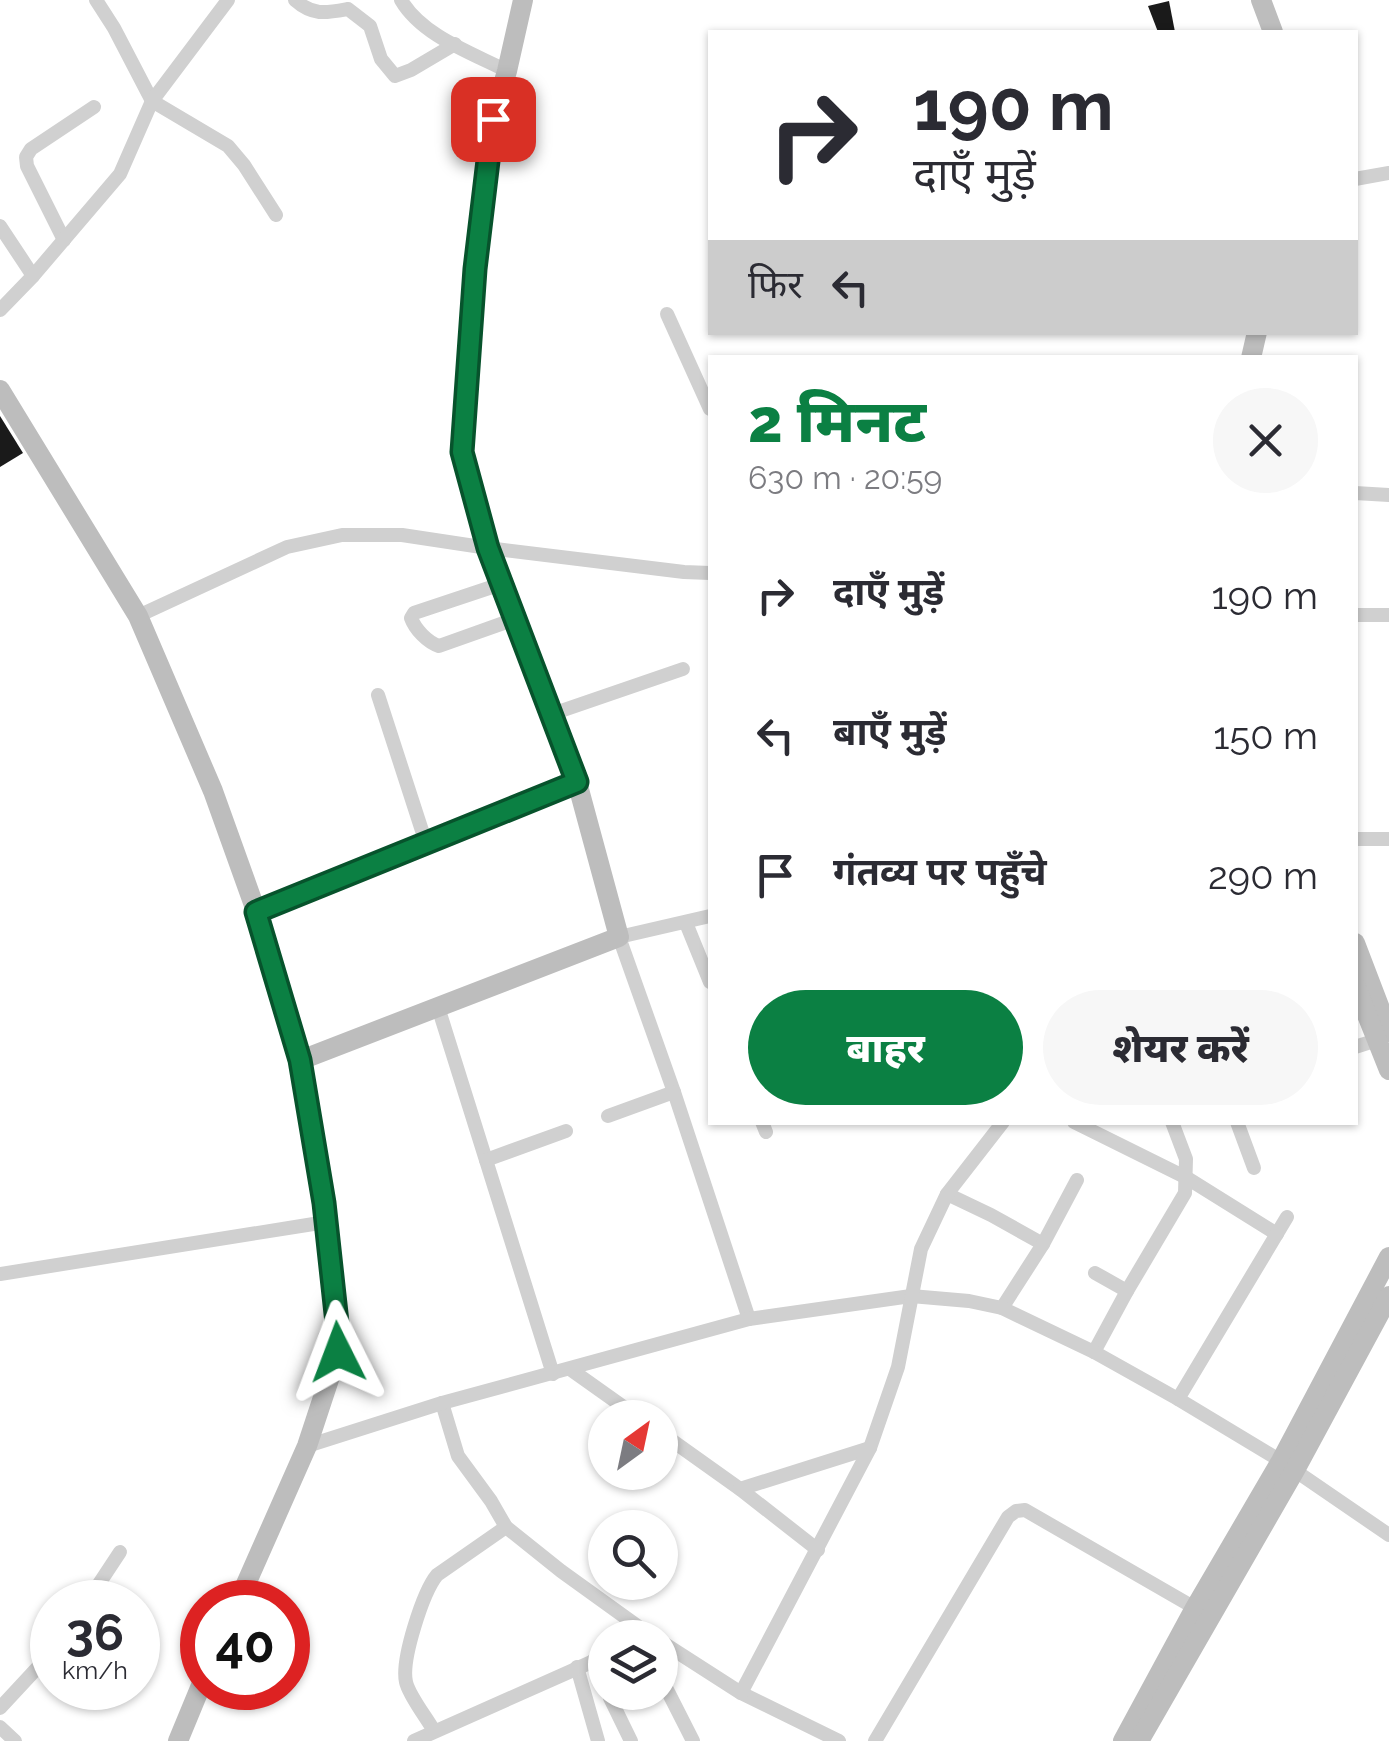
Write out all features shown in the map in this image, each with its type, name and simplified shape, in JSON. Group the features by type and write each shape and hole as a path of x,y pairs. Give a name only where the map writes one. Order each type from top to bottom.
{"street":[{"path":"96,0 152,101 228,146 276,215"},
{"path":"0,310 120,174 152,101 228,0"},
{"path":"295,0 324,14 348,10 370,26 381,59 396,76 455,44"},
{"path":"401,0 408,12 435,33 508,71"},
{"path":"523,0 493,119 479,232 462,452 488,548 577,782 619,936 749,1319"},
{"path":"1261,0 1272,30"},
{"path":"64,240 26,157 31,149 94,107"},
{"path":"1358,179 1389,173"},
{"path":"0,226 32,276"},
{"path":"667,314 708,405"},
{"path":"3,403 138,616 213,791 256,912 300,1060 326,1222 338,1352 307,1446 248,1580"},
{"path":"1358,493 1389,495"},
{"path":"138,616 287,547 342,536 402,535 708,574"},
{"path":"501,584 414,613 410,618 426,638 439,646 515,619"},
{"path":"1358,615 1389,615"},
{"path":"552,714 683,669"},
{"path":"378,695 426,843"},
{"path":"256,912 577,782"},
{"path":"1358,839 1389,839"},
{"path":"300,1060 619,936 708,917"},
{"path":"686,923 708,977"},
{"path":"1358,953 1389,1070"},
{"path":"1358,990 1383,1036"},
{"path":"438,1007 553,1374"},
{"path":"1358,1046 1383,1036"},
{"path":"608,1116 674,1092"},
{"path":"742,1693 870,1448 898,1367 921,1250 947,1194 1002,1125"},
{"path":"1080,1125 1187,1178 1277,1234"},
{"path":"1094,1352 1185,1193 1186,1159 1173,1125"},
{"path":"1238,1125 1254,1168"},
{"path":"486,1160 566,1132"},
{"path":"1002,1308 1043,1244 1077,1180"},
{"path":"947,1194 1043,1244"},
{"path":"1178,1399 1287,1217"},
{"path":"0,1274 326,1222"},
{"path":"1123,1741 1195,1608 1288,1466 1389,1257"},
{"path":"1095,1273 1127,1291"},
{"path":"307,1446 442,1403 749,1319 912,1296 1002,1308 1094,1352 1288,1466 1389,1535"},
{"path":"1140,1741 1288,1466 1389,1296"},
{"path":"570,1369 614,1400"},
{"path":"442,1403 458,1456 506,1527 629,1620"},
{"path":"678,1445 818,1550"},
{"path":"740,1488 870,1448"},
{"path":"874,1741 1008,1518 1016,1511 1025,1510 1195,1608"},
{"path":"434,1732 406,1683 407,1660 420,1606 437,1575 506,1527"},
{"path":"102,1580 120,1552"},
{"path":"678,1653 742,1693 839,1741"},
{"path":"414,1741 588,1663"},
{"path":"577,1668 598,1741"},
{"path":"0,1708 30,1676"},
{"path":"178,1741 191,1710"},
{"path":"618,1710 631,1741"},
{"path":"677,1710 692,1741"},
{"path":"0,1727 15,1741"}],"building":[{"path":"1169,1 1175,30 1157,30 1148,6"},
{"path":"0,416 23,453 0,467"}],"route":[{"path":"338,1352 324,1203 300,1060 256,912 577,782 488,548 462,452 475,269 493,119"}]}
